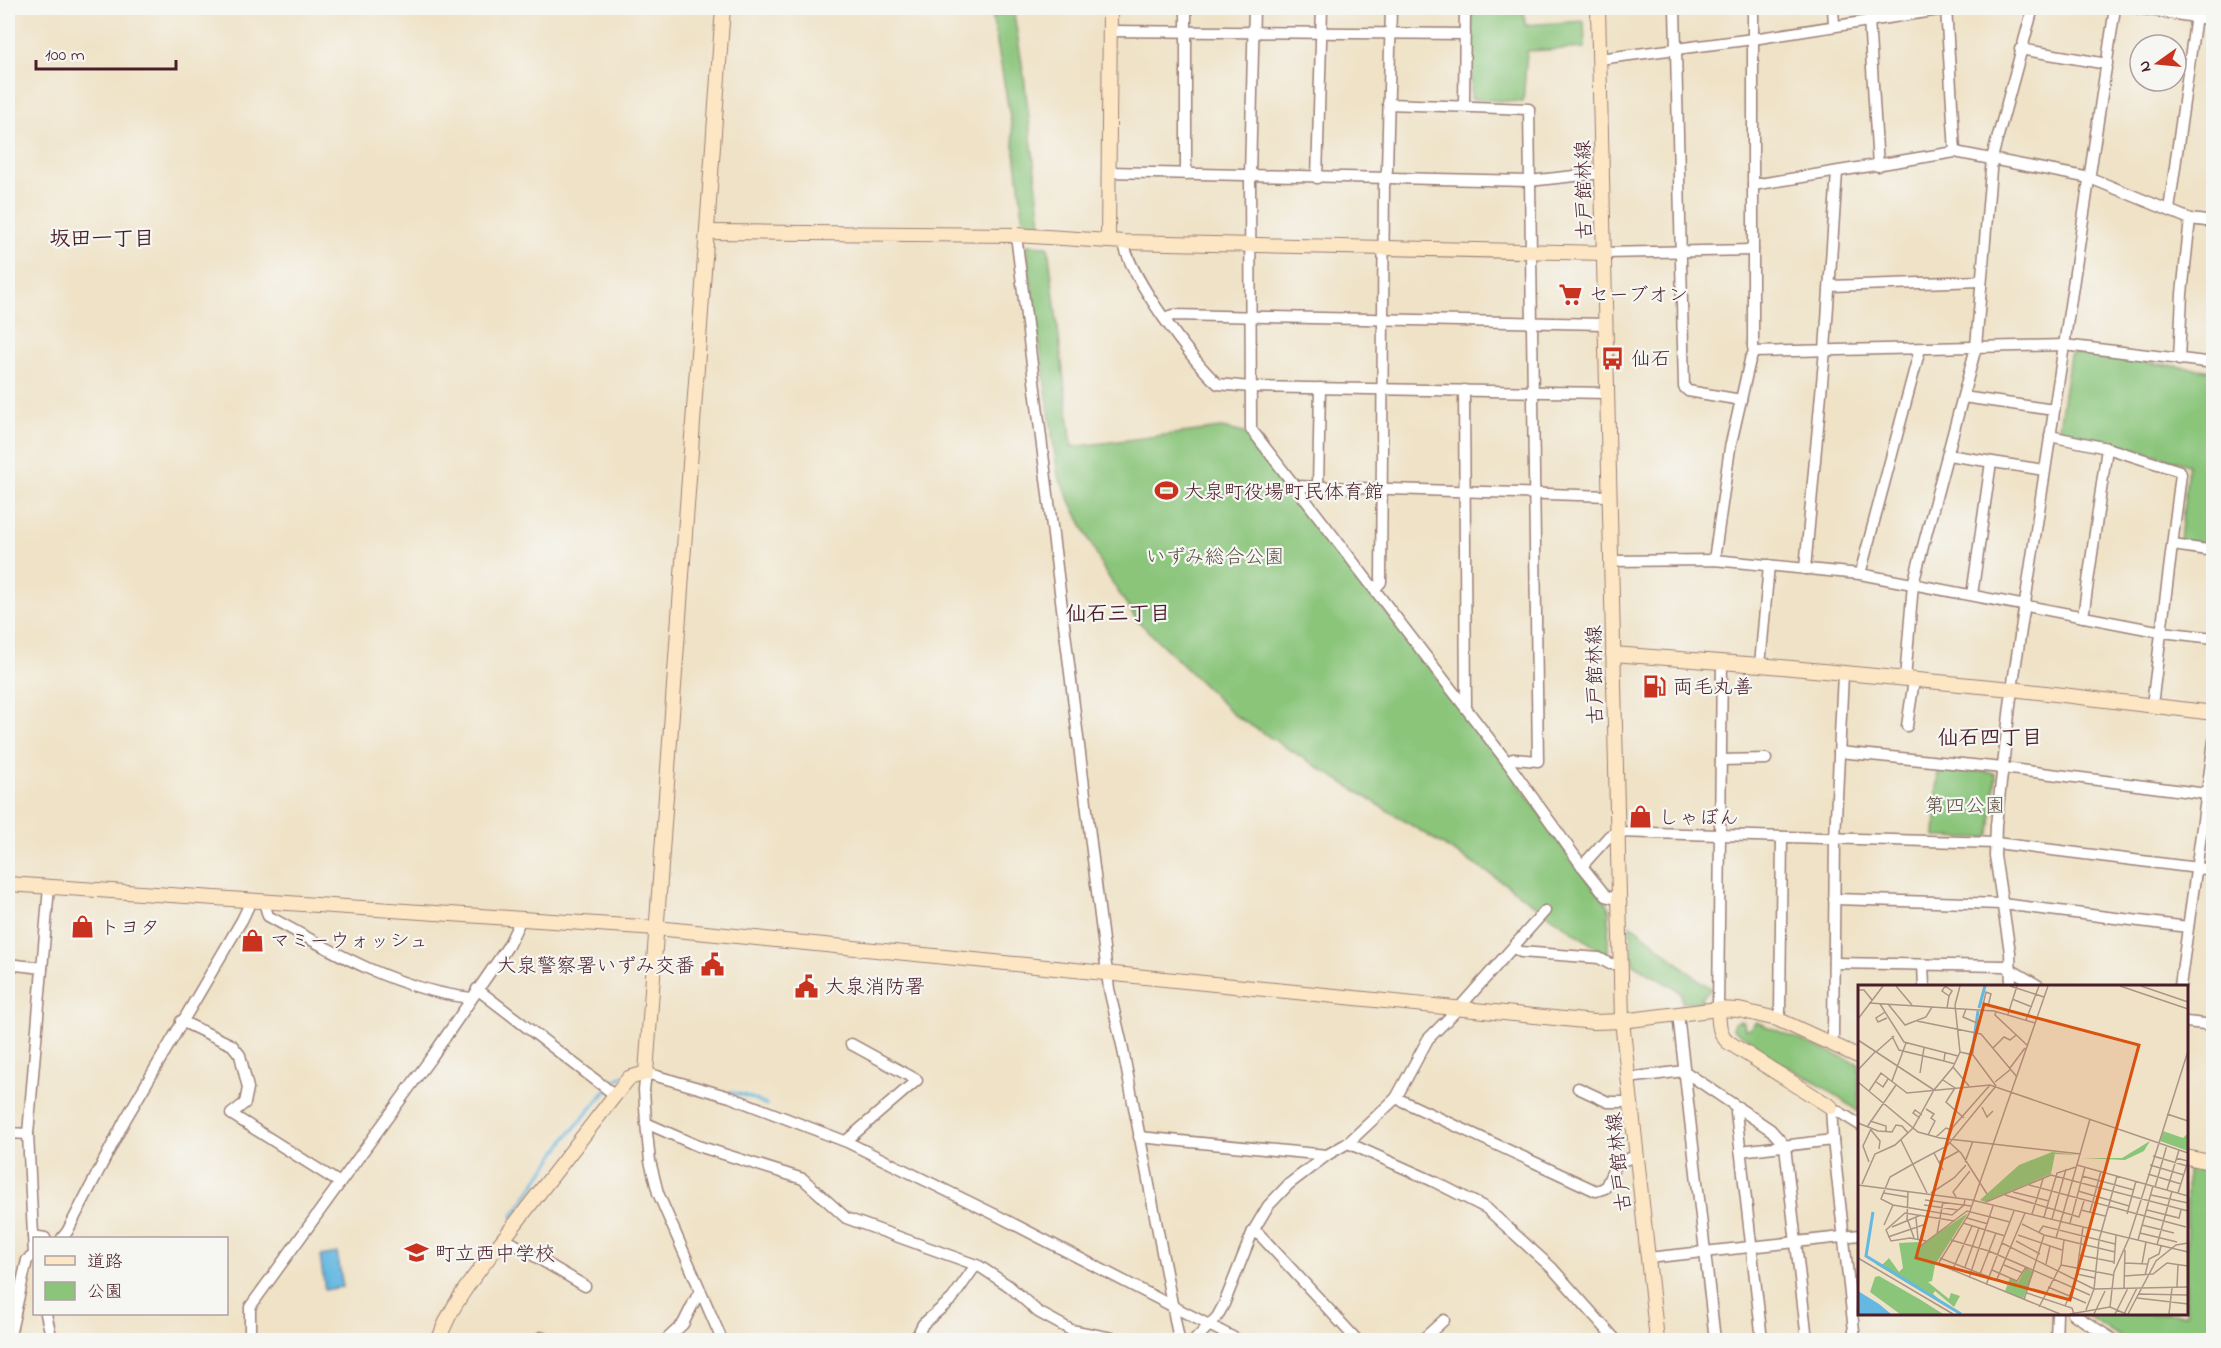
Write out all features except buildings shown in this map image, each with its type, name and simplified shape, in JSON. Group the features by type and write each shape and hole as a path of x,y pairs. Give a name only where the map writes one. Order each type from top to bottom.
{"street":[{"path":"722,1341 658,1193 650,1161 645,1090 723,8"},
{"path":"1108,241 1110,8"},
{"path":"1186,8 1186,174"},
{"path":"1254,8 1250,176 1251,429 1508,763 1582,866 1606,896 1619,900"},
{"path":"1317,177 1322,8"},
{"path":"1375,590 1381,582 1385,179 1391,8"},
{"path":"1464,106 1465,8"},
{"name":"古戸館林線","path":"1598,8 1622,1021 1657,1341"},
{"path":"1675,8 1684,387 1688,391 1741,400"},
{"path":"1714,560 1730,448 1750,360 1754,352 1753,8"},
{"path":"1833,8 1834,25"},
{"path":"1946,8 1955,152"},
{"path":"1599,59 1753,39 1869,19 1952,8"},
{"path":"1907,726 1913,584 1976,347 1992,158 2032,8"},
{"path":"2011,985 2011,969 1997,876 1996,843 2003,768 2012,688 2044,470 2115,8"},
{"path":"2137,8 2197,12 2214,20"},
{"path":"2169,210 2197,12"},
{"path":"1869,19 1878,166"},
{"path":"1109,32 1465,34"},
{"path":"2020,49 2107,64"},
{"path":"1388,104 1529,109 1538,761 1513,759 1508,763"},
{"path":"1753,185 1955,152 2090,178 2190,219 2214,222"},
{"path":"1108,172 1529,181 1602,173"},
{"path":"1805,568 1825,350 1837,172"},
{"path":"2179,360 2182,294 2190,219"},
{"path":"707,232 1016,234 1124,242 1604,253 1753,250"},
{"path":"1016,234 1107,974 1179,1341"},
{"path":"1124,242 1126,254 1164,318 1218,384 1250,387 1607,393"},
{"path":"1830,286 1981,281"},
{"path":"1164,318 1173,315 1250,316 1605,324"},
{"path":"1754,352 2064,345 2214,363"},
{"path":"1860,574 1920,349"},
{"path":"1318,487 1320,388"},
{"path":"1464,390 1466,708"},
{"path":"1963,397 2054,410"},
{"path":"2050,436 2107,448 2180,471 2173,545 2152,705"},
{"path":"2083,617 2107,448"},
{"path":"1948,455 2044,470"},
{"path":"1972,595 1991,462"},
{"path":"1295,486 1609,496"},
{"path":"2173,545 2214,550"},
{"path":"1611,561 1714,560 1860,574 2162,632 2214,638"},
{"path":"1760,665 1769,565"},
{"path":"1613,654 2012,688 2214,713"},
{"path":"1722,662 1718,1009 1722,1037 1858,1124"},
{"path":"1831,1045 1833,1036 1835,838 1843,674"},
{"path":"2180,985 2214,741"},
{"path":"1839,752 2003,768 2207,794"},
{"path":"1721,760 1766,759"},
{"path":"1582,866 1610,836 1617,832 1996,843 2214,870"},
{"path":"1777,1019 1780,1011 1782,837"},
{"path":"8,884 656,928 1594,1022 1622,1021 1718,1009 1739,1010 1777,1019 1858,1056"},
{"path":"37,1237 33,1236 28,1134 49,887"},
{"path":"1834,899 2002,904 2188,927"},
{"path":"257,902 268,916 331,951 416,987 443,995 474,994 615,1095"},
{"path":"64,1237 102,1161 181,1021 242,920 257,902"},
{"path":"1196,1341 1224,1304 1253,1231 1268,1206 1289,1184 1327,1155 1348,1143 1396,1098 1428,1039 1458,1010 1545,911"},
{"path":"250,1341 250,1307 434,1055 508,946 521,919"},
{"path":"1514,948 1521,952 1599,958 1610,964 1620,964"},
{"path":"1834,963 2005,966 2036,985"},
{"path":"8,964 42,968"},
{"path":"1923,965 1924,985"},
{"path":"1678,1014 1715,1341"},
{"path":"181,1021 232,1045 240,1056 248,1088 245,1103 231,1114 340,1183"},
{"path":"2188,1022 2214,1025"},
{"path":"846,1141 917,1080 851,1044"},
{"path":"1628,1078 1684,1071 1771,1130 1785,1146 1807,1341"},
{"path":"439,1341 456,1306 504,1238 629,1078 646,1073 730,1097 846,1141 1211,1324 1238,1341"},
{"path":"1578,1088 1608,1102 1631,1102"},
{"path":"1396,1098 1596,1191 1605,1188 1621,1160 1637,1156"},
{"path":"1738,1107 1736,1112 1762,1341"},
{"path":"1832,1107 1833,1140 1855,1341"},
{"path":"646,1123 698,1146 803,1179 846,1218 976,1265 1009,1286 1038,1312 1071,1330 1099,1339 1122,1341"},
{"path":"8,1133 28,1134"},
{"path":"1139,1137 1327,1155"},
{"path":"1740,1151 1833,1140"},
{"path":"1348,1143 1433,1181 1486,1208 1552,1268 1616,1341"},
{"path":"2188,1157 2205,1161 2214,1160"},
{"path":"1253,1231 1259,1234 1357,1341"},
{"path":"1648,1258 1858,1236"},
{"path":"504,1238 585,1286"},
{"path":"9,1341 11,1312 27,1260 33,1256"},
{"path":"915,1341 923,1324 952,1299 976,1265"},
{"path":"666,1341 683,1324 697,1296 701,1293"},
{"path":"46,1315 51,1341"},
{"path":"2056,1341 2057,1315"},
{"path":"2075,1315 2114,1341"},
{"path":"1422,1341 1444,1320"}],"green space":[{"path":"991,8 1013,8 1024,76 1041,224 1024,224 1012,128"},
{"path":"1472,8 1524,8 1525,25 1584,21 1585,48 1527,51 1523,102 1471,99"},
{"name":"いずみ総合公園","path":"1026,245 1048,246 1072,447 1221,428 1244,433 1258,447 1498,755 1609,906 1608,953 1605,954 1498,879 1234,715 1136,619 1104,570 1058,476"},
{"path":"2074,353 2213,371 2213,545 2180,540 2188,465 2108,440 2062,431 2059,427 2070,355"},
{"name":"第四公園","path":"1938,767 1994,773 1996,776 1988,838 1935,837"},
{"path":"1630,924 1712,989 1702,997 1702,1001 1682,1003 1681,992 1633,964"},
{"path":"1741,1021 1745,1029 1749,1029 1756,1022 1858,1064 1858,1111 1816,1082 1752,1048 1754,1043 1733,1029 1734,1023"},
{"path":"2188,1165 2213,1173 2213,1340 2125,1340 2087,1315 2188,1315"}],"water":[{"path":"337,1253 343,1287 325,1290 320,1256"}],"waterway":[{"path":"630,1071 643,1068"},
{"path":"512,1217 566,1138 613,1082 624,1075"},
{"path":"730,1092 747,1096 766,1105"},
{"path":"429,1340 438,1324"}],"place":[{"name":"セーブオン","path":"1571,294"},
{"name":"仙石","path":"1613,358"},
{"name":"大泉町役場町民体育館","path":"1166,491"},
{"name":"両毛丸善","path":"1655,686"},
{"name":"しゃぼん","path":"1641,817"},
{"name":"トヨタ","path":"82,927"},
{"name":"マミーウォッシュ","path":"252,940"},
{"name":"大泉警察署いずみ交番","path":"713,965"},
{"name":"大泉消防署","path":"807,986"},
{"name":"町立西中学校","path":"417,1253"}],"district":[{"name":"坂田一丁目","path":"102,238"},
{"name":"仙石三丁目","path":"1118,613"},
{"name":"仙石四丁目","path":"1990,737"}]}
